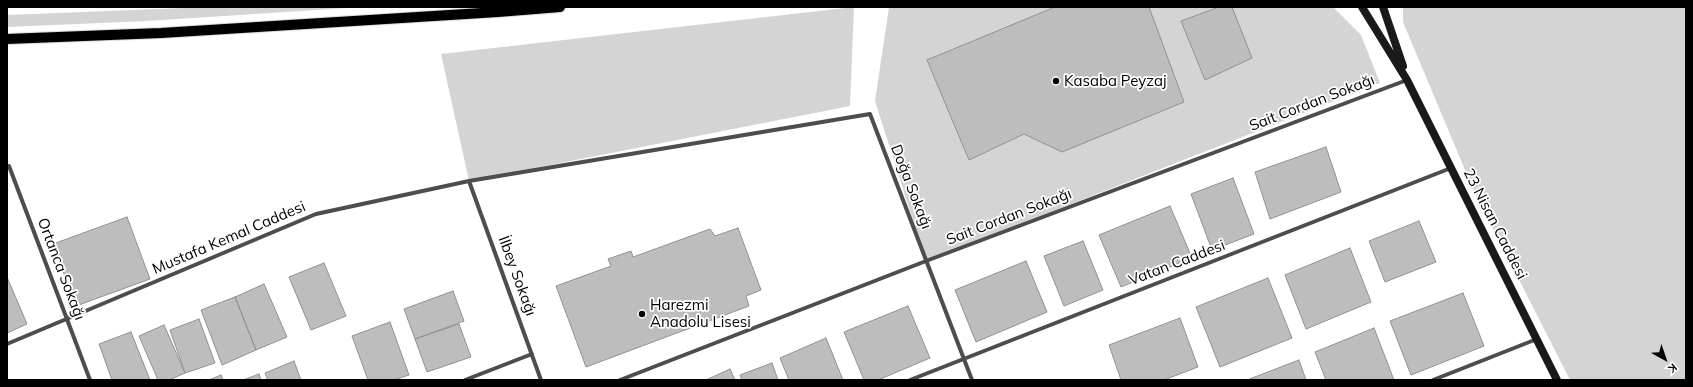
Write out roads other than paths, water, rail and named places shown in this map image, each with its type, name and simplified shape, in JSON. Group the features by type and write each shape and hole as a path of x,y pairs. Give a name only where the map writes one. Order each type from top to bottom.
{"main road":[{"path":"7,39 168,32 560,7"}],"street":[{"path":"1362,7 1408,80"},
{"path":"1383,7 1408,80"},
{"name":"23 Nisan Caddesi","path":"1408,80 1557,380"},
{"name":"Sait Cordan Sokağı","path":"620,380 926,261 1408,80"},
{"name":"Doğa Sokağı","path":"870,114 972,380"},
{"name":"Mustafa Kemal Caddesi","path":"7,344 316,214 470,181 870,114"},
{"name":"Ortanca Sokağı","path":"8,167 90,380"},
{"name":"Vatan Caddesi","path":"910,380 1451,168"},
{"name":"İlbey Sokağı","path":"470,181 541,380"},
{"path":"1433,380 1537,340"},
{"path":"465,380 532,354"}],"place":[{"name":"Kasaba Peyzaj","path":"1056,81"},
{"name":"Harezmi Anadolu Lisesi","path":"642,314"}]}
